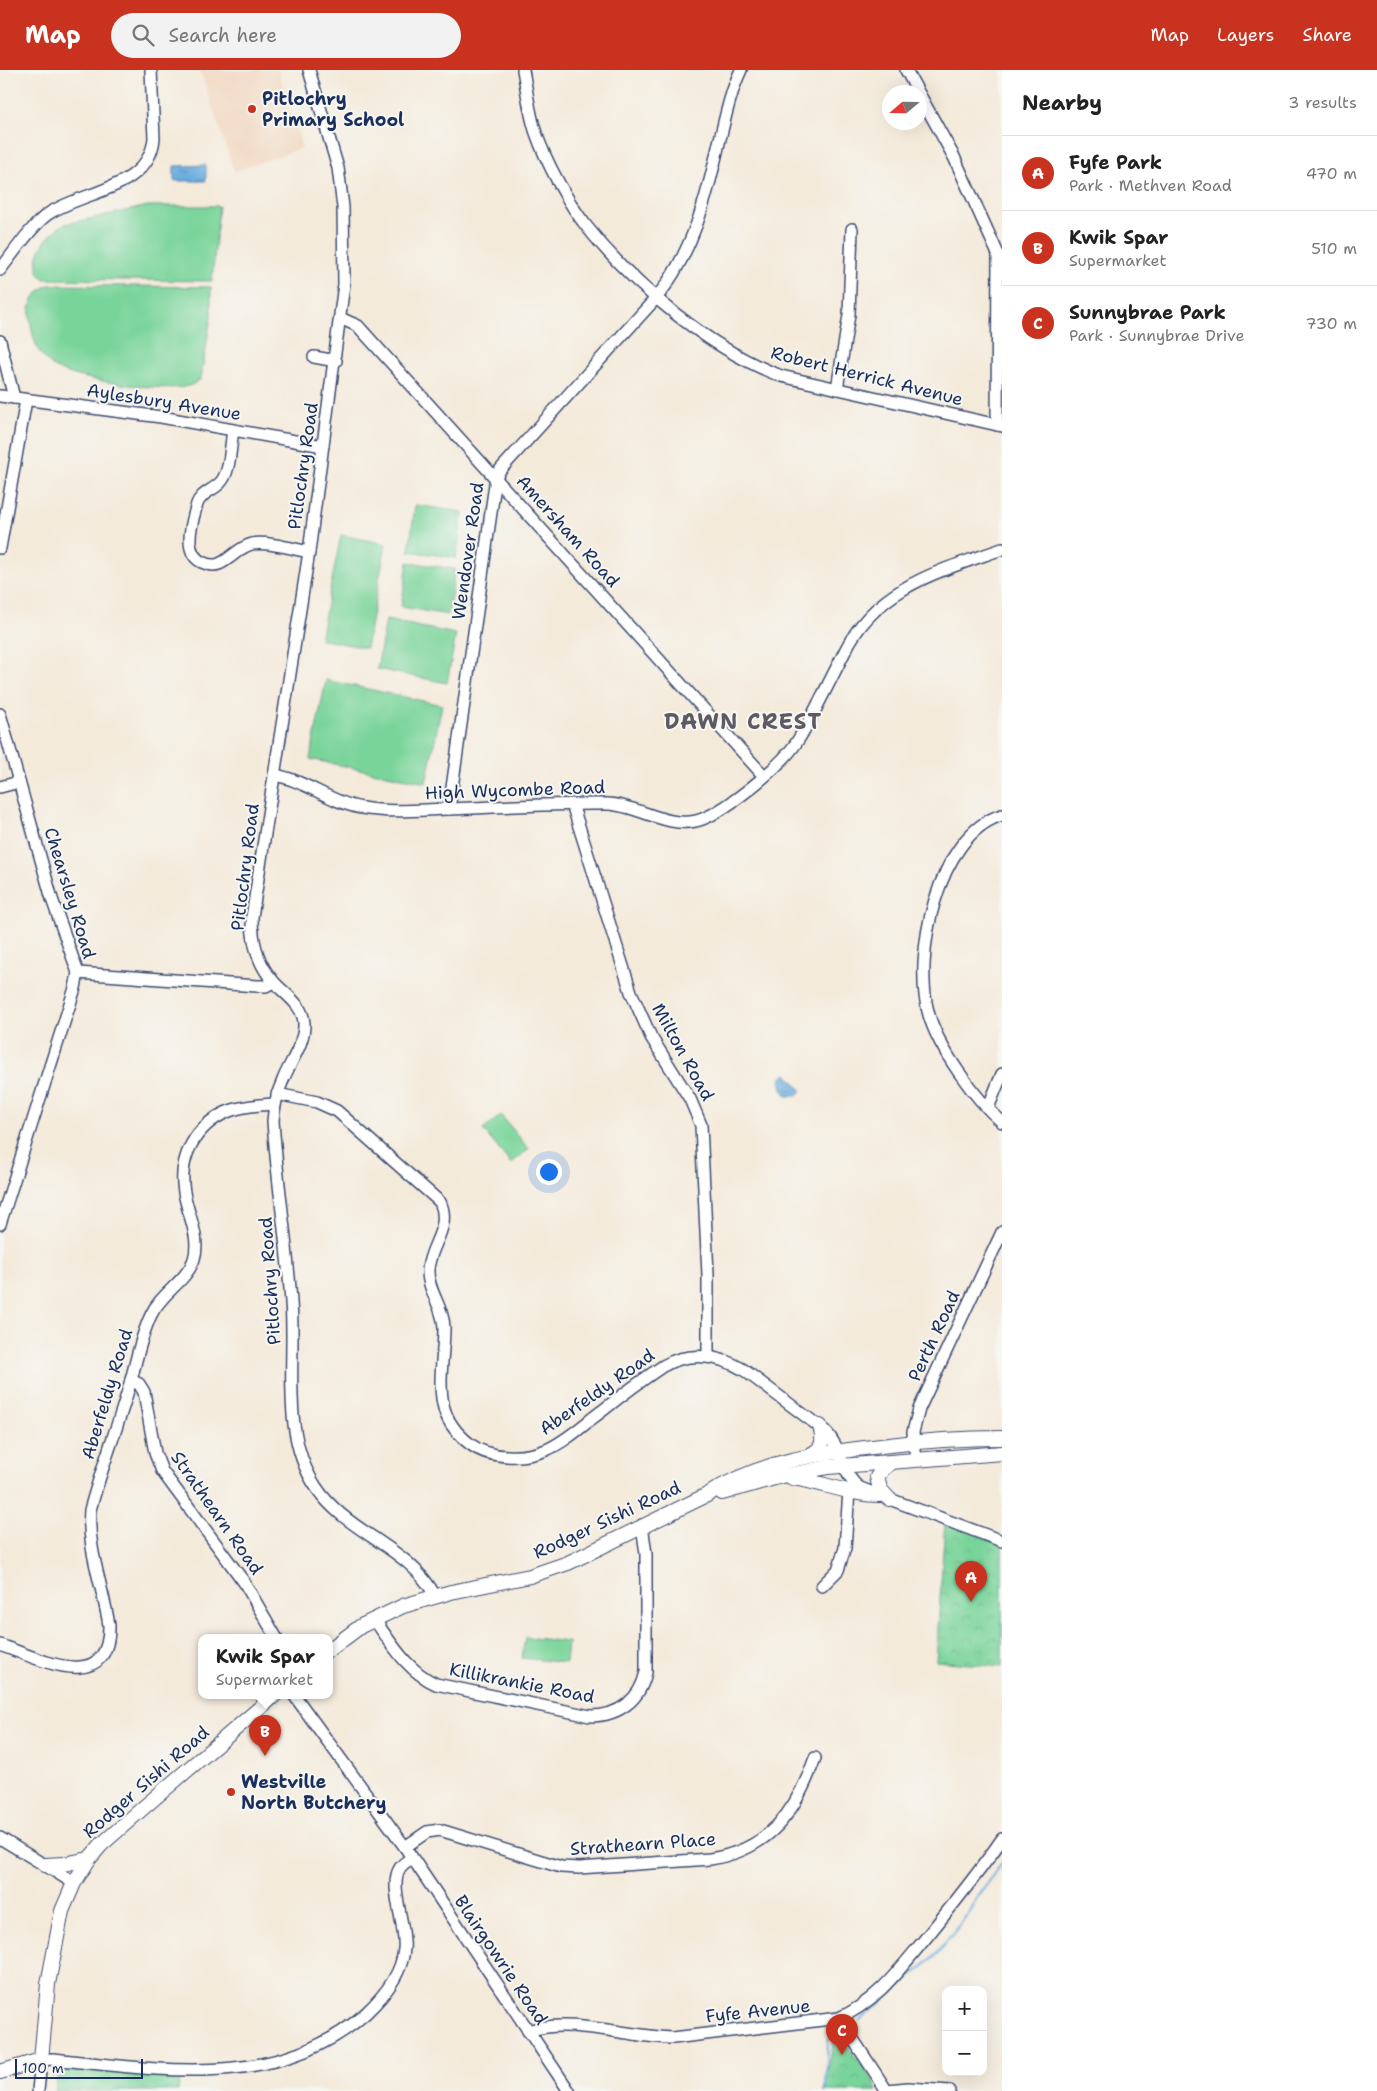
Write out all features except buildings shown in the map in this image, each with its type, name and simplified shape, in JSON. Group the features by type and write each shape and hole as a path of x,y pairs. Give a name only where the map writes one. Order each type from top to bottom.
{"main road":[{"path":"807,1457 818,1450 823,1444 820,1426"},
{"name":"Rodger Sishi Road","path":"333,1647 347,1635 374,1619 403,1606 435,1596 530,1576 568,1563 751,1472 807,1457 839,1451 914,1442 966,1438 1002,1438"},
{"name":"Rodger Sishi Road","path":"707,1495 782,1476 844,1465 1002,1453"},
{"path":"884,1497 877,1477 892,1462"},
{"path":"782,1476 884,1497"},
{"name":"Rodger Sishi Road","path":"41,2060 52,1957 62,1911 74,1883 88,1859 143,1808 270,1699"},
{"path":"45,1865 64,1864 88,1859"},
{"path":"0,2072 41,2060"}],"street":[{"path":"0,270 45,216 129,177 148,161 154,138 151,70"},
{"name":"Pitlochry Road","path":"308,70 334,150 341,187 344,275 336,362 252,926 257,956 273,982 298,1007 304,1022 301,1042 276,1099 274,1130 292,1305 294,1426 298,1450 310,1478 323,1497 346,1518 417,1570 430,1585 435,1596"},
{"name":"Robert Herrick Avenue","path":"523,70 536,133 568,197 586,226 657,297 706,337 751,364 781,376 1000,426"},
{"name":"Wendover Road","path":"449,809 496,477 500,470 657,297 679,264 695,229 707,193 730,100 741,70"},
{"path":"906,70 954,157 1000,252 1000,426"},
{"path":"837,389 849,315 852,229"},
{"name":"Amersham Road","path":"340,318 358,326 764,776"},
{"path":"0,341 14,398"},
{"path":"314,357 336,362"},
{"name":"Aylesbury Avenue","path":"0,396 162,417 323,446"},
{"path":"0,548 26,400"},
{"path":"233,431 223,478 216,487 199,499 197,504 190,540 191,549 196,558 205,564 216,565 225,561 244,547 255,544 309,552"},
{"name":"High Wycombe Road","path":"274,775 359,808 392,811 572,804 623,806 673,820 690,822 702,819 715,812 783,760 796,744 852,637 872,611 897,592 924,578 1002,548"},
{"name":"Chearsley Road","path":"0,714 52,899 78,973 75,988 0,1224"},
{"path":"0,787 19,782"},
{"name":"Milton Road","path":"572,804 631,992 652,1037 690,1099 701,1126 708,1274 708,1357"},
{"path":"1002,815 991,819 978,828 956,853 945,872 929,923 924,961 926,1002 936,1035 946,1052 988,1108 1002,1122"},
{"path":"78,973 257,986 266,986 273,982"},
{"path":"988,1108 1002,1074"},
{"name":"Aberfeldy Road","path":"0,1645 59,1665 76,1668 90,1666 104,1654 109,1638 109,1626 91,1546 90,1510 151,1314 161,1299 189,1269 194,1258 195,1238 183,1182 184,1161 192,1143 206,1126 227,1112 276,1099 317,1102 337,1111 440,1202 444,1216 443,1228 429,1263 428,1274 444,1321 442,1396 445,1412 450,1422 475,1448 490,1454 509,1455 527,1455 546,1450 570,1435 629,1389 663,1366 680,1357 708,1357 736,1365 820,1426 835,1441 849,1476 857,1485 1002,1541"},
{"name":"Perth Road","path":"916,1459 914,1424 919,1409 1002,1232"},
{"name":"Strathearn Road","path":"131,1380 140,1384 144,1392 155,1453 162,1471 244,1582 274,1634"},
{"path":"822,1586 838,1570 845,1548 849,1491"},
{"name":"Killikrankie Road","path":"374,1619 411,1669 424,1679 446,1686 590,1716 606,1715 614,1712 636,1696 644,1681 648,1648 646,1554 642,1525"},
{"name":"Blairgowrie Road","path":"297,1699 405,1847 569,2091"},
{"name":"Strathearn Place","path":"405,1847 427,1832 440,1830 561,1867 579,1868 710,1860 731,1856 745,1850 776,1828 785,1816 808,1775 815,1758"},
{"path":"0,1838 74,1883"},
{"name":"Fyfe Avenue","path":"528,2031 545,2027 569,2026 656,2038 673,2038 839,2018 861,2006 896,1974 972,1882 1002,1839"},
{"path":"41,2060 54,2059 170,2071 226,2072 266,2067 327,2043 342,2035 374,2006 400,1968 405,1943 396,1878 400,1868 411,1858"},
{"path":"839,2018 887,2091 908,2088 950,2091"},
{"name":"Rodger Sishi Road","path":"38,2091 41,2060"}],"shaded area":[{"name":"Pitlochry Primary School","path":"200,70 278,70 302,148 234,171"}],"green space":[{"path":"148,206 219,206 212,281 44,279 39,272 37,265 41,248 58,228 65,224"},
{"path":"49,285 211,287 211,316 201,379 184,387 136,386 94,380 51,365 38,349 30,318 30,307 34,298"},
{"path":"415,505 463,512 456,558 409,551"},
{"path":"341,535 386,544 366,648 320,639"},
{"path":"408,562 455,569 448,615 401,607"},
{"path":"386,620 456,634 447,683 377,669"},
{"path":"326,680 442,705 426,783 310,759"},
{"path":"501,1115 529,1149 511,1164 483,1130"},
{"path":"945,1520 1002,1542 1002,1667 936,1661"},
{"path":"525,1637 568,1642 566,1663 522,1658"},
{"path":"836,2030 872,2079 877,2091 824,2091"},
{"path":"85,2063 180,2071 178,2091 55,2091 58,2070"}],"water":[{"path":"206,165 206,181 174,181 174,166"},
{"path":"787,1074 802,1091 797,1096 787,1096 782,1089 780,1079"}],"waterway":[{"path":"860,2020 935,1956 971,1910 976,1899 1002,1863"},
{"path":"826,2091 828,2041 836,2030"}],"place":[{"name":"Pitlochry Primary School","path":"252,109"},
{"name":"Fyfe Park","path":"971,1602"},
{"name":"Kwik Spar","path":"265,1756"},
{"name":"Westville North Butchery","path":"231,1792"},
{"name":"Sunnybrae Park","path":"842,2055"}],"district":[{"name":"DAWN CREST","path":"743,721"}]}
